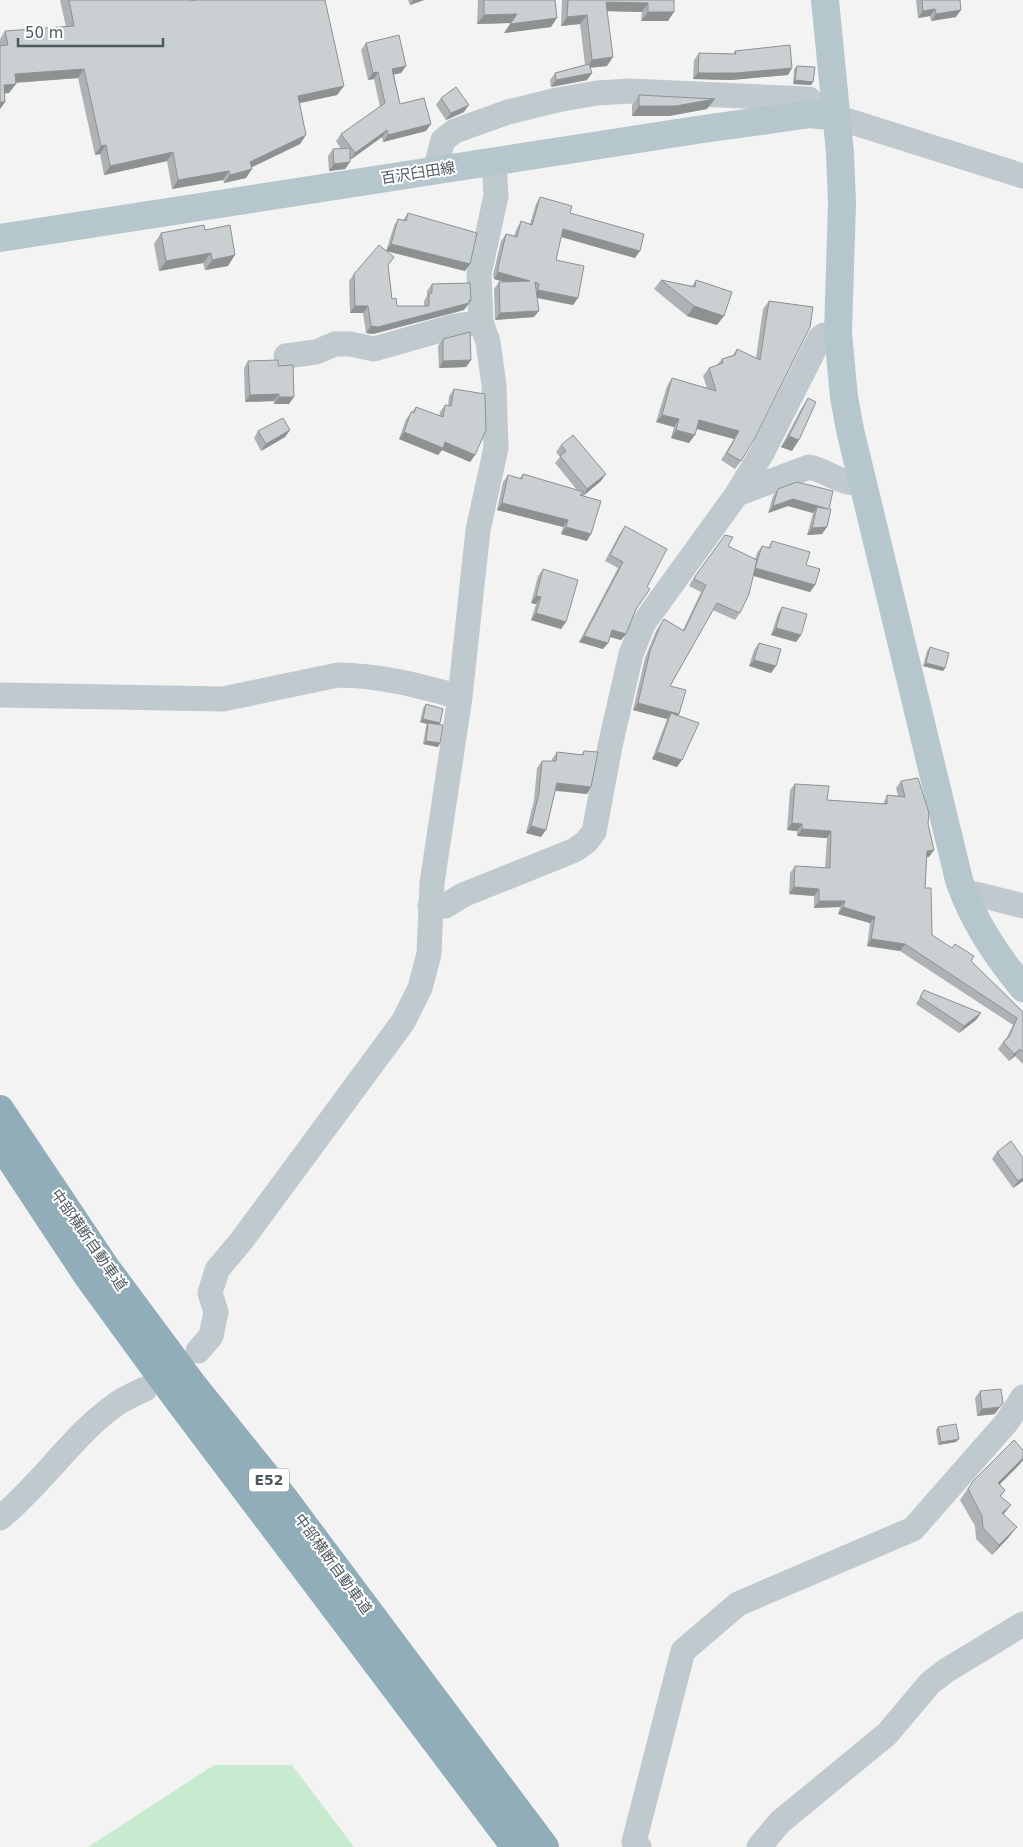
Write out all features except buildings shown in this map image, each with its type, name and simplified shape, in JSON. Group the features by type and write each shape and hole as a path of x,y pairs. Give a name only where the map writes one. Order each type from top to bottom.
{"highway":[{"name":"中部横断自動車道","path":"0,1109 106,1266 194,1386 284,1498 545,1847"},
{"name":"中部横断自動車道","path":"0,1144 88,1277 160,1376 515,1847"}],"main road":[{"path":"825,0 826,116 842,203 838,333 844,397 862,482 964,895 990,944 1023,988"},
{"name":"百沢臼田線","path":"0,238 494,160 826,116"}],"street":[{"path":"435,170 443,140 455,131 508,112 597,93 630,91 809,100 826,116 1023,176"},
{"path":"198,1350 211,1336 216,1312 210,1293 217,1270 242,1240 403,1022 420,988 429,954 430,906 460,698 480,520 496,448 494,385 488,342 482,322 479,274 496,196 494,160"},
{"path":"286,356 316,352 335,344 350,344 374,349 455,326 482,322"},
{"path":"430,906 445,906 463,895 575,850 586,842 594,832 610,746 631,654 637,636 643,624 737,494 762,453 820,338 824,335 838,333"},
{"path":"737,494 809,467 842,482 852,484 862,482"},
{"path":"0,695 223,698 338,675 351,675 395,680 460,698"},
{"path":"964,895 976,894 1023,906"},
{"path":"0,1518 22,1500 93,1423 118,1403 145,1389"},
{"path":"639,1847 634,1842 683,1651 738,1604 912,1529 1007,1422 1023,1398"},
{"path":"759,1847 780,1822 887,1734 930,1683 947,1670 1023,1624"}],"green space":[{"path":"214,1765 292,1765 354,1847 88,1847"}]}
